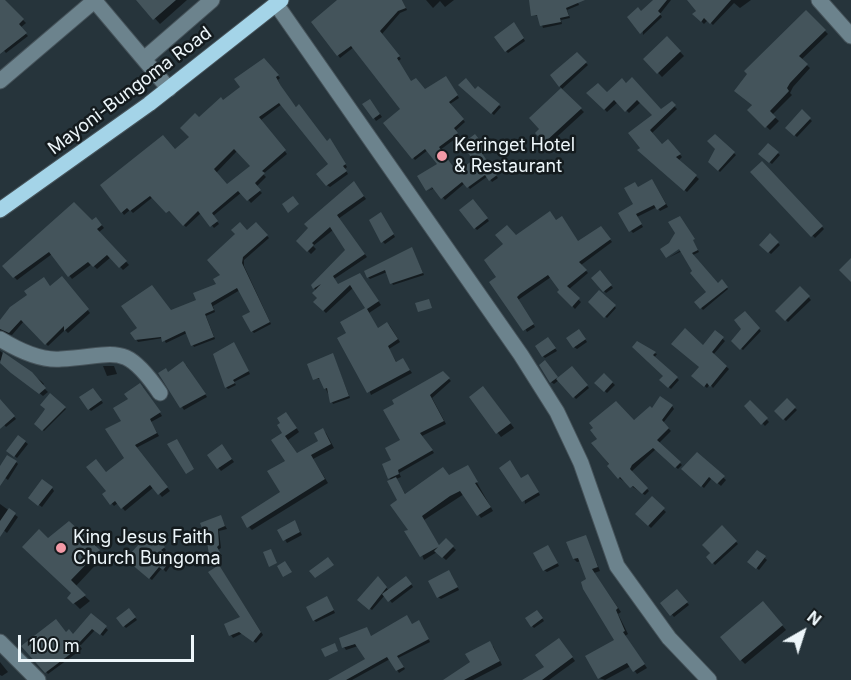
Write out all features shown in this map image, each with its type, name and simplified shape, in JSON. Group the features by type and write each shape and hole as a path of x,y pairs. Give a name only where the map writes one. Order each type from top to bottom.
{"main road":[{"name":"Mayoni-Bungoma Road","path":"0,210 169,88 279,2"}],"street":[{"path":"0,81 94,0 169,88"},
{"path":"144,59 212,0"},
{"path":"819,0 851,36"},
{"path":"279,2 521,355 557,412 581,463 617,566 669,638 710,680"},
{"path":"0,339 21,352 59,360 103,353 118,355 133,361 144,370 160,393"},
{"path":"0,642 38,680"}],"building":[{"path":"0,0 5,0 24,19 19,24 27,33 0,54"},
{"path":"136,0 176,0 153,20"},
{"path":"337,0 402,0 406,8 398,11 380,31 400,56 397,58 411,81 416,78 425,89 446,76 458,95 449,102 464,119 454,128 458,133 439,147 457,172 473,160 462,144 475,134 486,148 481,152 497,175 489,181 485,175 467,188 462,182 441,199 432,187 426,191 417,176 437,164 425,149 412,159 383,123 400,109 351,46 337,56 311,22"},
{"path":"529,0 585,0 566,8 569,16 560,18 561,22 540,26 537,15 531,16"},
{"path":"653,0 667,0 658,11 661,14 640,34 627,17 638,7 641,11"},
{"path":"687,0 731,0 710,24 704,18 701,22 692,14 696,11"},
{"path":"806,10 826,30 799,56 808,64 790,83 787,88 789,91 770,111 776,117 765,128 747,110 752,105 734,91 747,74 744,71"},
{"path":"514,22 524,38 505,52 494,37"},
{"path":"667,36 681,51 657,74 643,59"},
{"path":"577,52 587,62 559,87 550,75"},
{"path":"264,58 279,75 276,77 296,107 299,104 327,141 330,138 346,164 343,166 347,171 326,186 316,174 328,164 279,103 259,117 286,150 262,171 265,173 255,183 261,190 247,201 238,191 212,213 218,221 210,227 198,211 183,226 169,211 166,213 150,196 130,211 127,208 121,213 100,185 163,135 175,149 189,137 180,128 195,113 199,117 221,97 223,100 240,87 234,79","holes":["234,149 250,166 227,184 214,169"]},
{"path":"632,77 661,109 672,101 676,105 650,130 662,144 668,139 681,154 676,157 697,175 684,191 637,150 640,148 628,133 652,115 637,100 625,112 614,100 604,110 586,93 598,83 607,92 622,78 626,83"},
{"path":"466,78 475,89 478,86 500,104 491,114 458,85"},
{"path":"561,88 582,108 544,143 535,133 539,129 529,118"},
{"path":"370,99 380,114 373,119 362,104"},
{"path":"802,109 811,118 794,136 785,128"},
{"path":"715,134 735,152 718,171 708,162 715,149 707,141"},
{"path":"768,143 779,152 769,163 758,154"},
{"path":"762,161 823,226 811,237 750,172"},
{"path":"652,179 666,204 657,210 654,205 636,214 642,224 629,232 618,213 633,204 624,188 635,182 638,187"},
{"path":"354,181 364,196 337,215 365,254 333,276 338,284 360,273 379,301 367,309 378,328 387,322 398,339 388,346 396,362 403,358 410,370 367,393 337,338 346,333 340,322 365,308 350,285 323,311 313,302 317,298 312,293 321,284 313,289 311,285 345,250 330,227 312,243 314,245 307,252 296,241 308,228 304,224"},
{"path":"293,196 299,204 288,213 282,204"},
{"path":"473,199 488,218 474,229 459,210"},
{"path":"74,202 92,220 96,217 102,225 97,229 127,261 119,268 107,255 93,267 88,262 68,277 49,252 13,278 2,266"},
{"path":"550,211 556,220 562,216 578,241 601,226 611,239 579,262 587,270 567,286 580,298 572,307 557,292 559,290 548,275 517,297 534,324 523,331 489,282 496,277 484,260 503,244 495,235 507,225 516,235"},
{"path":"381,212 394,234 381,243 369,220"},
{"path":"680,216 695,239 693,240 698,250 692,253 718,283 722,279 728,287 700,309 694,302 706,292 690,273 692,271 679,249 666,258 660,249 669,243 675,233 668,222"},
{"path":"240,222 247,230 256,222 268,235 243,257 242,263 270,322 251,332 242,316 250,312 237,288 211,303 214,310 205,314 214,337 191,346 185,331 162,342 161,337 135,340 130,333 137,328 121,306 152,285 171,310 196,300 193,293 216,284 213,279 220,275 207,260 235,234 231,230"},
{"path":"770,233 779,242 768,253 759,245"},
{"path":"412,247 423,273 390,284 385,270 367,278 364,271"},
{"path":"851,258 851,282 839,270"},
{"path":"600,270 612,285 603,292 591,278"},
{"path":"62,276 89,309 64,331 64,326 45,345 21,320 9,333 0,329 0,320 10,307 27,295 24,291 44,277 50,286"},
{"path":"800,286 810,296 785,321 775,311"},
{"path":"599,290 616,305 604,318 588,302"},
{"path":"429,299 432,308 418,312 415,303"},
{"path":"745,311 760,328 740,350 731,341 741,329 734,320"},
{"path":"685,328 703,345 715,330 724,337 712,352 727,366 710,387 707,383 704,387 691,376 699,367 671,344"},
{"path":"579,329 586,339 573,348 566,338"},
{"path":"548,337 556,348 542,357 535,346"},
{"path":"637,341 656,352 653,355 678,377 668,388 659,380 663,376 632,347"},
{"path":"234,342 249,371 233,380 235,383 225,388 213,354"},
{"path":"3,352 32,372 46,388 39,394 11,373 0,363"},
{"path":"333,353 349,396 330,403 327,388 324,389 319,378 313,380 307,364"},
{"path":"545,360 558,377 550,383 539,365"},
{"path":"183,361 206,394 180,408 158,373 166,368 168,372"},
{"path":"572,366 588,385 573,398 556,379"},
{"path":"443,371 450,378 430,395 444,421 420,433 433,450 398,470 399,474 388,479 382,464 391,460 385,448 400,440 383,410 394,404 392,400"},
{"path":"604,373 613,382 604,392 594,383"},
{"path":"140,383 161,412 150,419 157,433 135,445 168,487 158,495 150,485 121,509 115,501 110,505 102,494 106,491 86,467 96,459 106,472 124,458 105,429 121,421 113,408 128,399 124,394"},
{"path":"483,386 511,423 496,434 469,397"},
{"path":"93,388 102,400 88,410 79,397"},
{"path":"50,393 66,407 42,431 34,424 45,409 40,405"},
{"path":"660,396 673,405 662,420 669,428 657,440 681,462 675,468 653,448 632,465 630,469 648,488 642,494 633,486 630,488 620,477 618,479 607,466 609,464 591,443 597,439 590,430 593,428 589,423 616,401 634,420 650,406 652,408"},
{"path":"787,398 796,407 783,420 774,411"},
{"path":"0,399 15,416 0,429"},
{"path":"750,400 768,418 761,425 744,406"},
{"path":"286,412 297,428 285,436 297,453 318,441 314,433 323,428 331,444 311,455 325,479 247,528 241,517 280,492 267,471 285,461 271,440 282,433 277,425 280,423 277,418"},
{"path":"18,435 26,441 14,457 6,451"},
{"path":"177,439 194,469 186,474 167,444"},
{"path":"222,444 232,459 217,469 207,455"},
{"path":"697,452 725,476 717,484 709,477 701,487 681,469"},
{"path":"7,455 17,461 0,486 0,466"},
{"path":"510,460 521,478 528,474 539,492 522,502 499,468"},
{"path":"468,465 478,482 475,483 491,507 477,516 460,491 450,496 422,516 439,545 446,538 454,546 442,558 434,551 438,547 420,557 404,531 408,530 390,505 397,500 387,481 396,477 405,494 443,467 449,475"},
{"path":"42,479 53,487 38,506 28,498"},
{"path":"652,496 665,508 648,526 635,514"},
{"path":"9,508 16,513 0,537 0,521"},
{"path":"221,515 225,526 218,529 219,545 217,547 221,554 209,555 207,541 200,523"},
{"path":"295,520 300,532 283,541 277,530"},
{"name":"King Jesus Faith Church Bungoma","path":"69,521 83,534 87,530 95,536 90,541 100,550 71,580 86,595 73,604 67,598 71,593 22,547 39,529 48,538"},
{"path":"722,525 737,541 712,564 706,557 710,553 702,545"},
{"path":"151,530 165,547 161,550 172,559 163,570 159,567 149,579 130,563 134,560 129,555 140,543 138,541"},
{"path":"586,535 598,567 592,569 618,608 616,610 625,631 623,632 645,664 633,672 627,663 598,679 585,656 614,640 583,589 581,582 586,579 578,558 573,559 566,542"},
{"path":"548,545 558,563 543,571 533,553"},
{"path":"271,549 277,563 269,567 263,552"},
{"path":"757,550 766,556 756,569 747,562"},
{"path":"328,557 334,565 315,578 309,571"},
{"path":"285,561 292,572 283,577 277,566"},
{"path":"219,565 261,632 253,642 239,632 229,636 224,624 240,617 208,572"},
{"path":"449,570 458,587 437,598 428,581"},
{"path":"378,576 387,587 369,610 357,600"},
{"path":"406,576 412,584 388,602 382,594"},
{"path":"677,589 688,602 670,616 660,603"},
{"path":"327,596 334,610 313,621 306,607"},
{"path":"763,601 783,625 740,661 720,637"},
{"path":"129,608 136,617 123,627 116,618"},
{"path":"537,610 543,618 531,627 525,618"},
{"path":"91,613 107,626 100,635 92,629 79,643 81,646 45,673 21,646 56,619 66,632 69,629 73,634"},
{"path":"407,615 412,624 419,620 429,639 397,656 404,667 396,671 387,657 346,680 328,680 365,659 355,644 342,648 339,638 367,627 371,636"},
{"path":"559,638 573,657 542,680 522,680 544,667 535,655"},
{"path":"490,641 500,661 464,680 443,680 470,662 465,654"},
{"path":"335,643 338,651 325,657 321,649"}],"place":[{"name":"Keringet Hotel & Restaurant","path":"442,156"},
{"name":"King Jesus Faith Church Bungoma","path":"61,548"}]}
